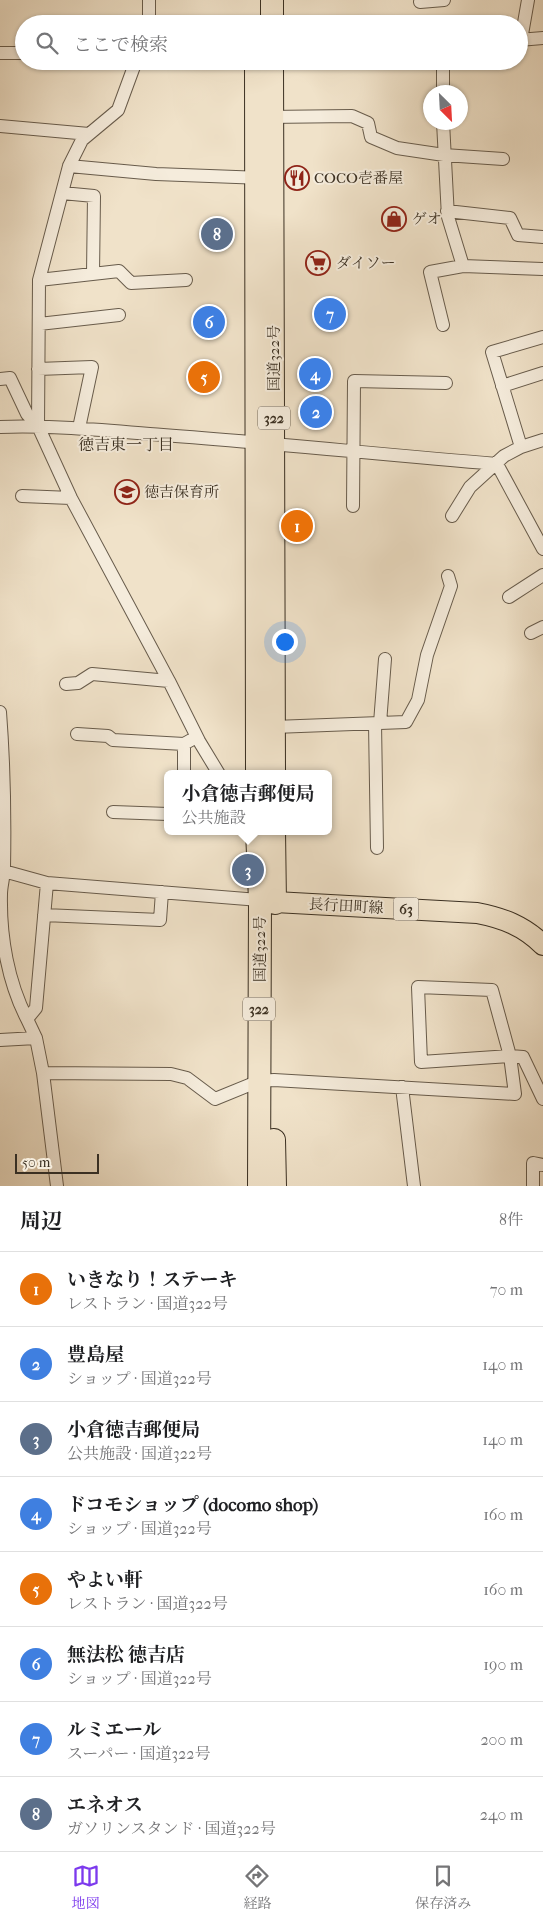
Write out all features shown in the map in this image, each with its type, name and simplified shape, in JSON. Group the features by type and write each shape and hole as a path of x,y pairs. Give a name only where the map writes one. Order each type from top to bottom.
{"highway":[{"path":"256,0 256,15"},
{"path":"272,0 272,15"},
{"name":"国道322号","path":"257,70 265,117"},
{"name":"国道322号","path":"271,70 265,117 266,443 274,770"},
{"name":"国道322号","path":"257,770 266,443"},
{"name":"国道322号","path":"259,1186 272,974 261,835"},
{"name":"国道322号","path":"266,1080 275,1186"}],"main road":[{"name":"長行田町線","path":"267,901 478,913 500,918 522,927 543,945"}],"street":[{"path":"149,0 149,15"},
{"path":"420,2 444,0"},
{"path":"525,15 528,0"},
{"path":"528,39 543,38"},
{"path":"0,53 15,53"},
{"path":"38,426 39,280 62,192 69,166 82,140 118,110 133,70"},
{"path":"443,70 443,85"},
{"path":"265,117 352,116 368,123 371,137 397,148 444,155 503,158"},
{"path":"0,126 89,134"},
{"path":"444,130 447,211 463,266"},
{"path":"69,166 156,174 265,178"},
{"path":"62,192 94,196 93,274"},
{"path":"447,211 510,218 518,235 543,237"},
{"path":"443,325 430,272 463,266 543,269"},
{"path":"39,280 119,271 131,283 186,280"},
{"path":"38,324 119,315"},
{"path":"521,447 492,352 543,337"},
{"path":"38,369 92,367 78,428"},
{"path":"502,386 543,374"},
{"path":"0,379 10,378 27,414 38,426 71,498 169,680 196,736 217,770"},
{"path":"353,506 354,381 446,383"},
{"path":"0,426 78,428 497,464"},
{"path":"452,516 470,487 504,456 521,447 543,440"},
{"path":"497,464 538,530 543,549"},
{"path":"22,496 71,498"},
{"path":"509,597 543,575"},
{"path":"274,727 406,722 418,700 427,655 451,586 448,576"},
{"path":"531,633 543,627"},
{"path":"377,848 377,723 385,659"},
{"path":"66,684 78,683 92,674 169,680"},
{"path":"0,718 1,924 16,998 36,1038 57,1186"},
{"path":"77,734 108,736 113,740 184,744 196,736"},
{"path":"184,744 184,770"},
{"path":"113,812 164,814"},
{"path":"2,870 47,883 267,901"},
{"path":"27,1020 36,1008 47,883"},
{"path":"44,915 160,920 162,892"},
{"path":"42,1073 170,1074 187,1078 215,1099 266,1080 515,1094 510,1056 492,990 418,987 421,1062 510,1056 523,1057 543,1099"},
{"path":"0,1040 36,1038"},
{"path":"402,1087 414,1186"},
{"path":"533,1186 533,1163 543,1165"}],"place":[{"name":"COCO壱番屋","path":"297,178"},
{"name":"ゲオ","path":"394,219"},
{"name":"エネオス","path":"217,234"},
{"name":"ダイソー","path":"318,263"},
{"name":"ルミエール","path":"330,314"},
{"name":"無法松 徳吉店","path":"209,322"},
{"name":"ドコモショップ (docomo shop)","path":"315,374"},
{"name":"やよい軒","path":"204,377"},
{"name":"豊島屋","path":"316,412"},
{"name":"徳吉保育所","path":"127,492"},
{"name":"いきなり！ステーキ","path":"297,526"},
{"name":"小倉徳吉郵便局","path":"248,870"}],"district":[{"name":"徳吉東一丁目","path":"126,444"}]}
